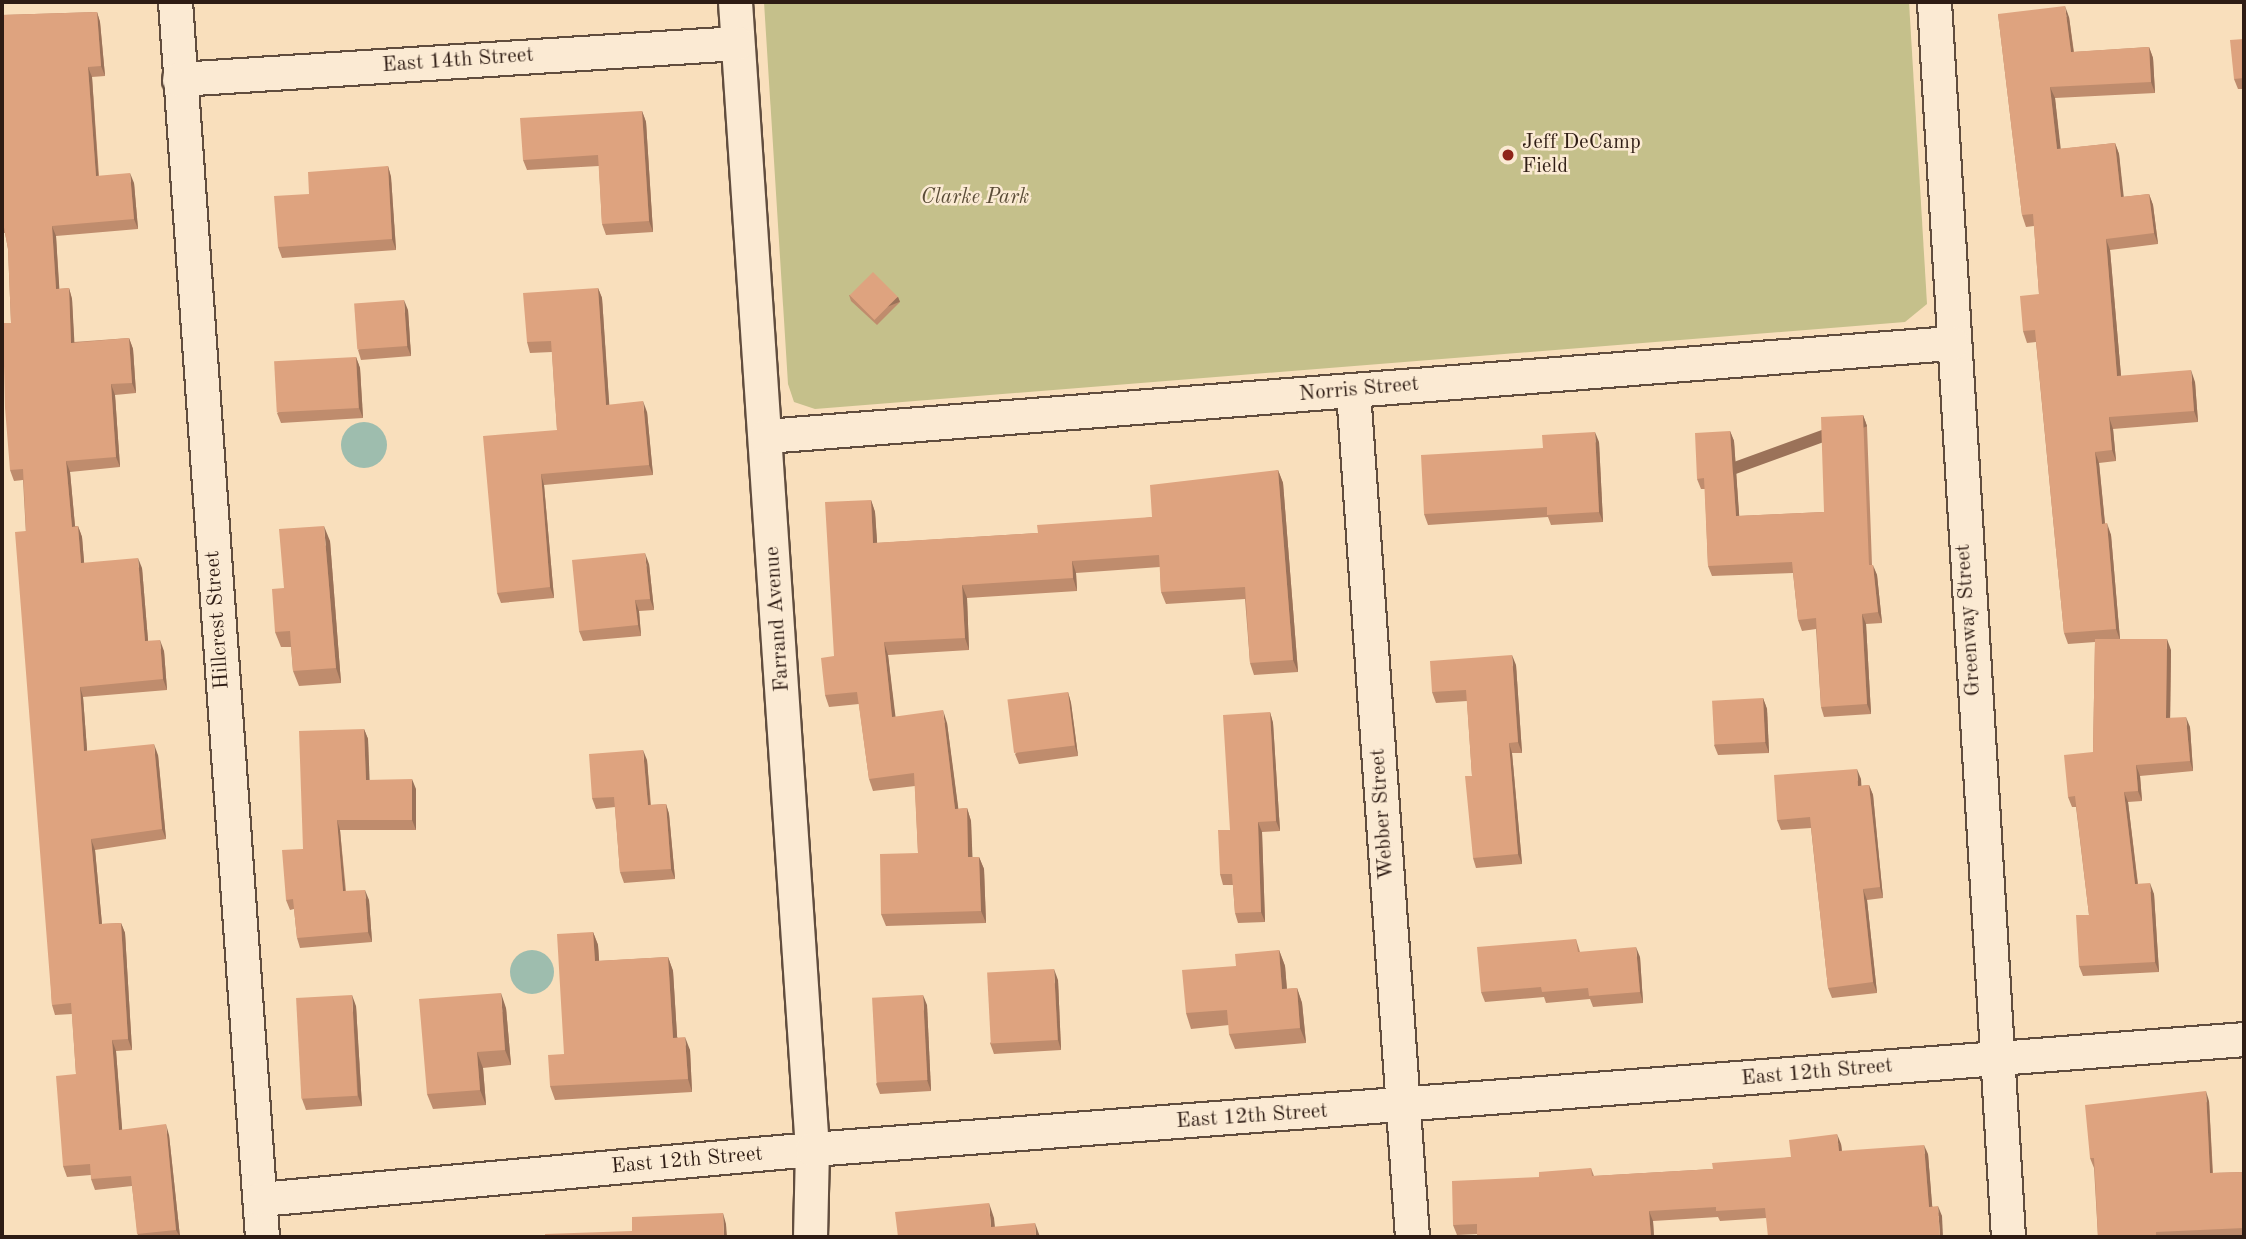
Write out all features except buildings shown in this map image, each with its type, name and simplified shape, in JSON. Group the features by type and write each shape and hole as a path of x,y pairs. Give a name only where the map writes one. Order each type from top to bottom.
{"street":[{"name":"Hillcrest Street","path":"175,2 262,1237"},
{"name":"Farrand Avenue","path":"735,2 812,1149 810,1237"},
{"name":"Greenway Street","path":"1934,2 1951,343 2008,1237"},
{"name":"East 14th Street","path":"179,79 737,43"},
{"name":"Norris Street","path":"766,436 1951,343"},
{"name":"Webber Street","path":"1353,391 1412,1237"},
{"name":"East 12th Street","path":"260,1199 812,1149 1403,1107 2244,1039"}],"green space":[{"name":"Clarke Park","path":"764,2 1909,2 1927,304 1905,322 815,409 794,402 788,384"}],"shaded area":[{"path":"364,422 380,429 387,445 380,461 364,468 348,461 341,445 348,429"},
{"path":"532,950 541,951 548,956 553,963 553,981 548,988 541,993 532,994 523,993 516,988 511,981 510,972 511,963 516,956 523,951"}],"place":[{"name":"Jeff DeCamp Field","path":"1508,155"}]}
